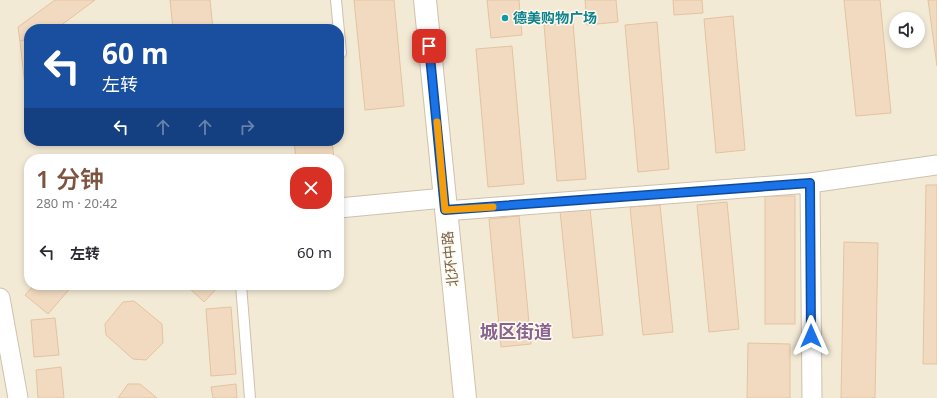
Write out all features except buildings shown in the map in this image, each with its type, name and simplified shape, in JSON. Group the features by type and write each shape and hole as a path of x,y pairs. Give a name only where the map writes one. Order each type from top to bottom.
{"street":[{"name":"北环中路","path":"425,0 444,204 465,398"},
{"path":"344,208 444,204 810,183 937,165"},
{"path":"810,183 812,398"},
{"path":"0,298 18,398"}],"lane":[{"path":"336,0 338,24"},
{"path":"241,290 250,398"}],"shaded area":[{"path":"0,0 937,0 937,398 0,398"}],"slow traffic":[{"path":"437,122 445,210 493,207"}],"place":[{"name":"德美购物广场","path":"505,18"}],"district":[{"name":"城区街道","path":"516,332"}],"route":[{"path":"429,46 445,210 810,183 811,336"}]}
